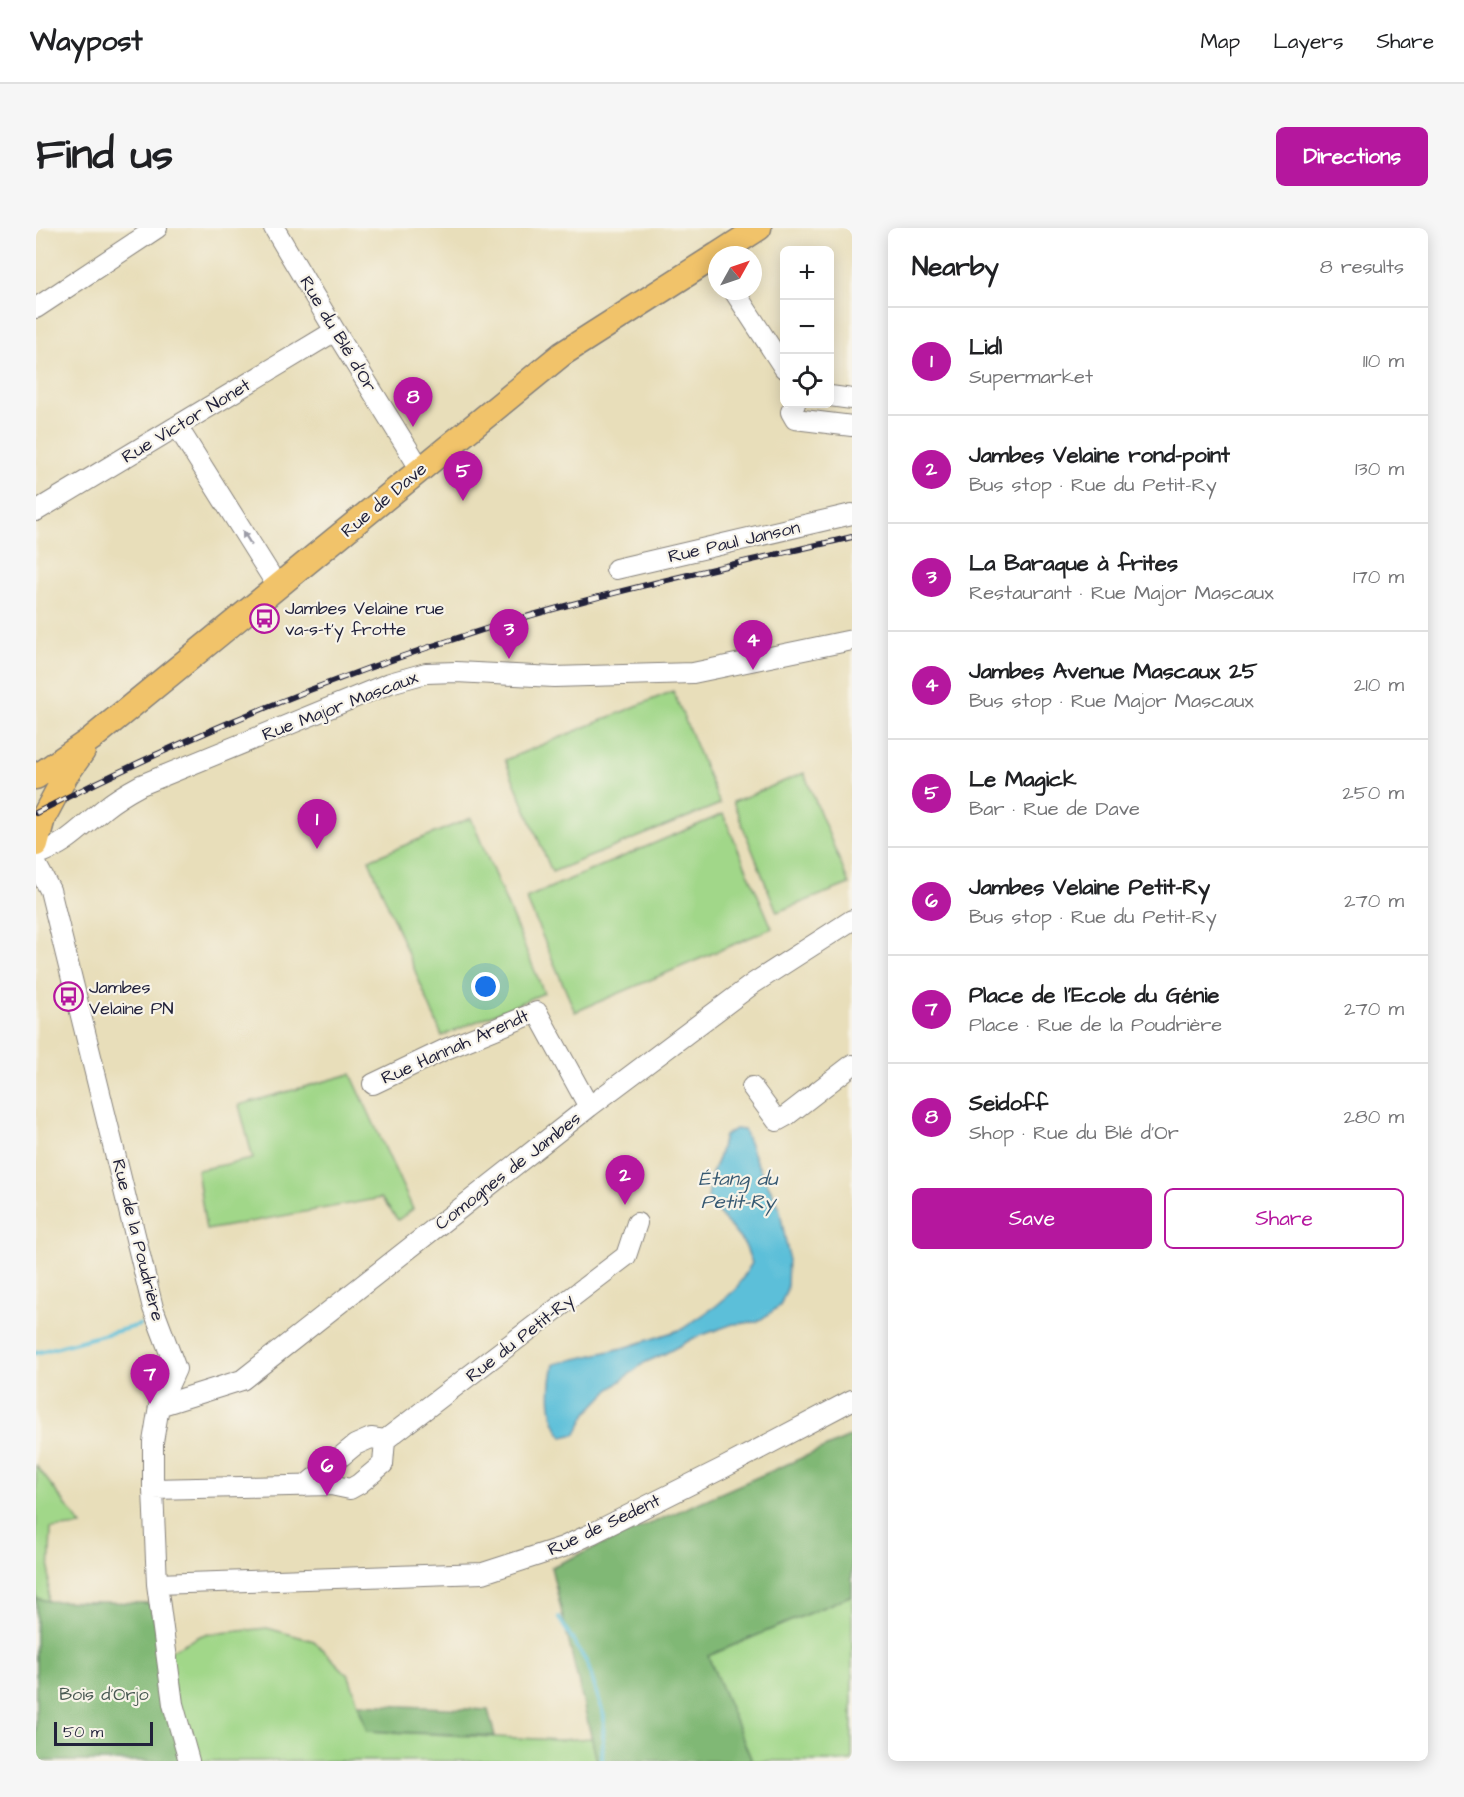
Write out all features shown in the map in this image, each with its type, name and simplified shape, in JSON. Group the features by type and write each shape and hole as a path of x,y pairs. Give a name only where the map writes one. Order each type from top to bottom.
{"main road":[{"name":"Rue de Dave","path":"733,246 759,228"},
{"name":"Rue de Dave","path":"36,777 91,739 562,354 708,263"},
{"name":"Rue de Dave","path":"36,844 39,811 91,739"}],"street":[{"path":"36,308 157,228"},
{"name":"Rue du Blé d'Or","path":"274,228 421,470"},
{"path":"740,300 780,362"},
{"name":"Rue Victor Nonet","path":"36,510 335,331"},
{"path":"834,397 852,399"},
{"path":"793,408 791,412 795,419 852,426"},
{"path":"177,426 278,588"},
{"name":"Rue Paul Janson","path":"616,569 852,514"},
{"name":"Rue Major Mascaux","path":"36,855 53,849 71,838 106,807 141,785 390,683 426,673 456,672 554,677 693,673 852,640"},
{"name":"Rue de la Poudrière","path":"36,864 50,890 153,1308 176,1369 159,1406 153,1442 153,1489 157,1584 173,1704 189,1761"},
{"name":"Comognes de Jambes","path":"159,1406 242,1380 590,1107 754,983 852,920"},
{"name":"Rue Hannah Arendt","path":"373,1084 446,1049 537,1012 590,1107"},
{"path":"752,1087 777,1121 852,1065"},
{"name":"Rue du Petit-Ry","path":"305,1486 355,1445 371,1438 385,1440 626,1256 637,1223"},
{"name":"Rue de Sedent","path":"157,1584 483,1573 563,1547 591,1534 852,1400"},
{"path":"153,1489 331,1485 350,1489 383,1464 385,1440"}],"green space":[{"path":"673,691 720,804 552,872 505,760"},
{"path":"804,773 849,884 777,912 733,802"},
{"path":"723,814 772,928 575,1012 526,898"},
{"path":"471,818 544,993 442,1036 369,860"},
{"path":"351,1074 413,1209 398,1220 381,1198 206,1230 197,1170 253,1159 239,1105"},
{"path":"852,1436 852,1595 708,1656 752,1761 597,1761 551,1567"},
{"path":"36,1465 82,1526 51,1529 48,1601 36,1598"},
{"path":"852,1595 852,1761 752,1761 708,1656"},
{"name":"Bois d'Orjo","path":"36,1598 48,1601 149,1603 166,1653 189,1761 36,1761"},
{"path":"267,1628 314,1641 349,1676 367,1731 559,1740 592,1738 597,1761 189,1761 166,1653 202,1635"},
{"path":"358,1704 488,1710 495,1736 367,1731"}],"water":[{"name":"Étang du Petit-Ry","path":"735,1129 744,1130 756,1161 779,1206 788,1253 787,1288 780,1306 757,1322 733,1324 694,1338 644,1363 608,1391 587,1413 576,1434 563,1437 552,1412 550,1392 554,1364 627,1347 682,1329 736,1289 752,1263 745,1245 708,1200 710,1178 724,1136"}],"waterway":[{"path":"36,1353 140,1325"},
{"path":"559,1618 587,1663 604,1716 602,1761"}],"railway":[{"path":"36,813 147,759 260,710 433,646 581,602 852,537"}],"place":[{"name":"Seidoff","path":"413,427"},
{"name":"Le Magick","path":"463,501"},
{"name":"Jambes Velaine rue va-s-t'y frotte","path":"264,618"},
{"name":"La Baraque à frites","path":"509,659"},
{"name":"Jambes Avenue Mascaux 25","path":"753,670"},
{"name":"Lidl","path":"317,849"},
{"name":"Jambes Velaine PN","path":"68,997"},
{"name":"Jambes Velaine rond-point","path":"625,1205"},
{"name":"Place de l'Ecole du Génie","path":"150,1404"},
{"name":"Jambes Velaine Petit-Ry","path":"327,1496"}]}
